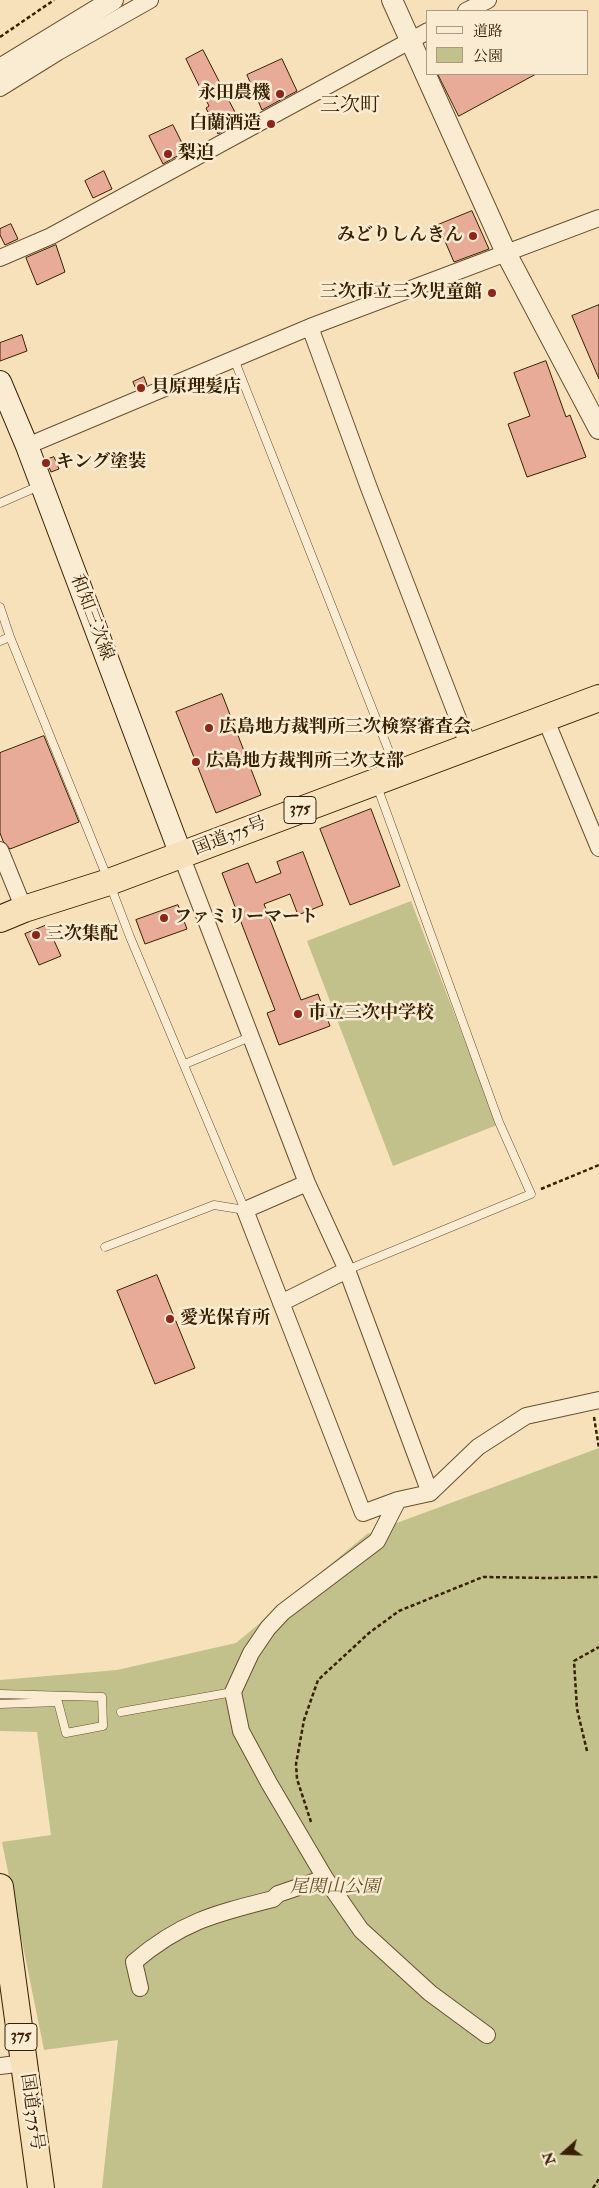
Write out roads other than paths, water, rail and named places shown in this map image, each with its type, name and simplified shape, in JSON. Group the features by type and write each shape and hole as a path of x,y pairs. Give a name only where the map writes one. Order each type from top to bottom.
{"highway":[{"name":"国道375号","path":"6,916 109,882 599,698"},
{"name":"国道375号","path":"0,1887 12,2064 41,2188"}],"main road":[{"name":"和知三次線","path":"1,385 26,446 181,855"}],"street":[{"path":"0,69 113,0"},
{"path":"0,88 58,52 150,0"},
{"path":"392,0 419,35 426,52"},
{"path":"468,10 488,0"},
{"path":"0,258 52,236 419,35"},
{"path":"435,75 507,254 599,429"},
{"path":"26,446 310,327 599,218"},
{"path":"310,327 369,488 469,747"},
{"path":"545,718 599,848"},
{"path":"0,850 6,916"},
{"path":"181,855 307,1183 347,1270 430,1493"},
{"path":"307,1183 245,1210 362,1513 398,1500 430,1493 478,1447 526,1416 595,1401"},
{"path":"281,1303 347,1270"},
{"path":"398,1500 377,1541 283,1612 268,1628 251,1653 233,1692 241,1731 325,1878 360,1930 430,1993 487,2035"},
{"path":"140,1988 134,1962 156,1943 189,1923 220,1912 273,1899 278,1894 325,1878"}],"lane":[{"path":"234,358 387,778 499,1122 531,1194 347,1270"},
{"path":"0,503 41,486"},
{"path":"0,608 130,937 245,1210"},
{"path":"0,641 10,637"},
{"path":"185,1064 250,1037"},
{"path":"105,1247 214,1205 245,1210"},
{"path":"121,1712 233,1692"},
{"path":"0,1694 102,1697 103,1726 66,1733 58,1702 0,1704"}],"place":[{"name":"永田農機","path":"280,94"},
{"name":"白蘭酒造","path":"271,124"},
{"name":"梨迫","path":"168,154"},
{"name":"みどりしんきん","path":"473,236"},
{"name":"三次市立三次児童館","path":"492,293"},
{"name":"貝原理髪店","path":"141,388"},
{"name":"キング塗装","path":"46,463"},
{"name":"広島地方裁判所三次検察審査会","path":"209,728"},
{"name":"広島地方裁判所三次支部","path":"196,762"},
{"name":"ファミリーマート","path":"164,918"},
{"name":"三次集配","path":"36,935"},
{"name":"市立三次中学校","path":"298,1014"},
{"name":"愛光保育所","path":"170,1319"}],"district":[{"name":"三次町","path":"350,107"}],"park label":[{"name":"尾関山公園","path":"335,1888"}]}
